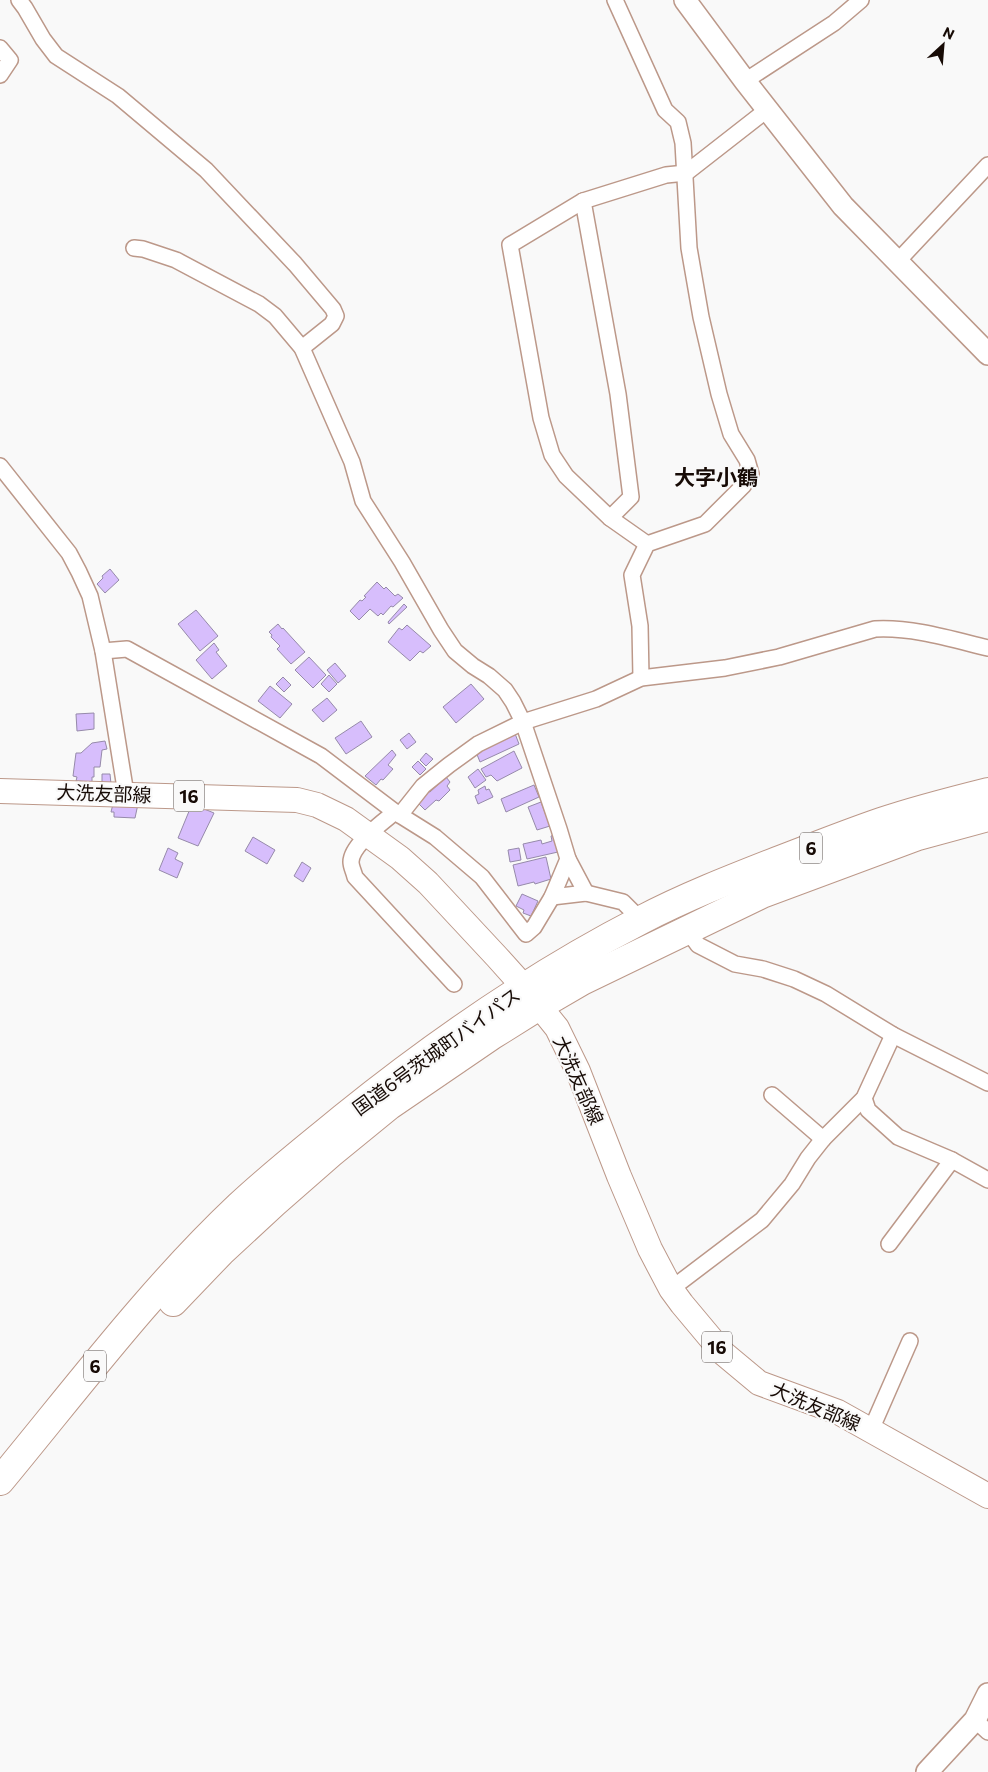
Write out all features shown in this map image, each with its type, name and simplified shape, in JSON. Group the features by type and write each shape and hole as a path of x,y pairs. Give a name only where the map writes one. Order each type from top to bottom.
{"highway":[{"name":"国道6号茨城町バイパス","path":"0,1483 124,1331 192,1253 239,1206 412,1063 532,997 641,920 738,876 880,822 988,792"},
{"name":"国道6号茨城町バイパス","path":"532,997 582,981 762,894 838,864 918,836 988,817"}],"main road":[{"name":"大洗友部線","path":"0,791 297,800 317,805 346,819 369,835 400,858 428,883 532,997 556,1028 578,1071 650,1249 671,1289 722,1353 759,1383 838,1412 988,1496"}],"street":[{"path":"18,0 56,56 118,96 206,170 294,264 333,309 336,316 332,324 302,348"},
{"path":"615,0 665,110 678,122 684,143 689,248 700,317 731,434 747,460 751,474 743,486 705,524 647,544 632,575 640,626 641,678"},
{"path":"684,0 843,206 988,354"},
{"path":"745,81 834,23 861,0"},
{"path":"0,48 10,60 0,75"},
{"path":"647,544 610,518 566,476 552,455 541,418 510,245 583,201 666,175 686,173 768,109"},
{"path":"897,262 988,165"},
{"path":"583,201 618,394 631,498 610,518"},
{"path":"134,248 143,249 176,260 259,304 275,316 302,348 352,462 363,501 455,651 505,690 513,702 523,722 568,859 586,893"},
{"path":"0,466 69,554 90,596 103,651 126,794"},
{"path":"454,984 355,877 351,862 352,854 359,844 398,813 423,786 478,744 523,722 596,699 641,678 725,668 779,658 875,628 890,628 931,634 988,648"},
{"path":"103,651 127,649 321,756 398,813 435,837 482,877 526,934 534,927 552,897 568,859"},
{"path":"552,897 586,893 623,902 641,920"},
{"path":"687,930 698,945 736,964 763,969 794,979 826,994 893,1035 988,1083"},
{"path":"671,1289 762,1220 792,1184 808,1158 823,1139 864,1098 893,1035"},
{"path":"772,1095 823,1139"},
{"path":"864,1098 868,1110 898,1137 952,1160 988,1180"},
{"path":"889,1244 952,1160"},
{"path":"871,1430 910,1341"},
{"path":"927,1772 982,1726 988,1694"}],"building":[{"path":"110,569 119,580 105,593 97,584"},
{"path":"377,582 384,589 386,587 395,596 398,594 403,598 393,607 391,606 383,615 381,613 378,616 370,609 359,620 350,611 360,600 362,601 366,597 364,596"},
{"path":"404,604 407,607 389,624 388,622"},
{"path":"196,610 218,636 200,651 178,624"},
{"path":"278,624 305,652 291,664 277,649 280,646 271,637 272,635 269,632"},
{"path":"407,625 431,646 423,653 420,651 410,661 388,642 399,628 402,630"},
{"path":"214,643 219,650 216,652 227,666 212,679 196,660"},
{"path":"309,657 326,675 313,688 295,670"},
{"path":"335,663 346,676 338,683 327,670"},
{"path":"329,675 337,684 329,692 321,684"},
{"path":"283,677 291,685 284,692 276,684"},
{"path":"471,684 484,699 456,723 443,707"},
{"path":"270,686 292,704 280,718 258,701"},
{"path":"327,698 337,710 323,722 312,710"},
{"path":"94,713 94,729 77,731 76,714"},
{"path":"361,721 372,737 346,754 335,738"},
{"path":"514,731 519,744 480,762 476,752"},
{"path":"409,733 416,742 407,749 400,740"},
{"path":"105,741 107,749 102,750 100,767 94,767 92,782 76,781 77,777 73,776 76,753 81,753 92,743"},
{"path":"392,750 396,755 388,765 393,769 376,785 365,776"},
{"path":"514,751 522,768 497,781 491,775 486,777 481,769"},
{"path":"426,753 433,759 426,766 420,760"},
{"path":"418,761 426,769 420,775 412,767"},
{"path":"478,769 486,780 475,788 468,777"},
{"path":"102,774 110,774 111,784 102,785"},
{"path":"446,777 450,782 447,786 450,790 439,801 436,800 425,810 417,802 427,791 430,792"},
{"path":"534,785 539,797 506,812 501,799"},
{"path":"485,786 486,790 489,789 493,797 478,804 475,796 479,794 478,790"},
{"path":"541,802 550,826 537,830 528,807"},
{"path":"113,804 138,804 135,818 114,817 114,812 111,812"},
{"path":"192,804 214,813 198,846 178,838"},
{"path":"554,835 558,852 527,859 523,844 541,840 542,844 552,841 551,836"},
{"path":"253,837 275,850 267,864 245,851"},
{"path":"168,848 178,853 175,859 183,863 177,878 159,870"},
{"path":"519,848 521,860 510,862 508,850"},
{"path":"546,857 551,879 535,884 534,882 518,886 513,865"},
{"path":"302,862 311,868 303,882 294,876"},
{"path":"522,894 538,901 531,916 523,913 524,910 516,906"}],"district":[{"name":"大字小鶴","path":"716,476"}]}
